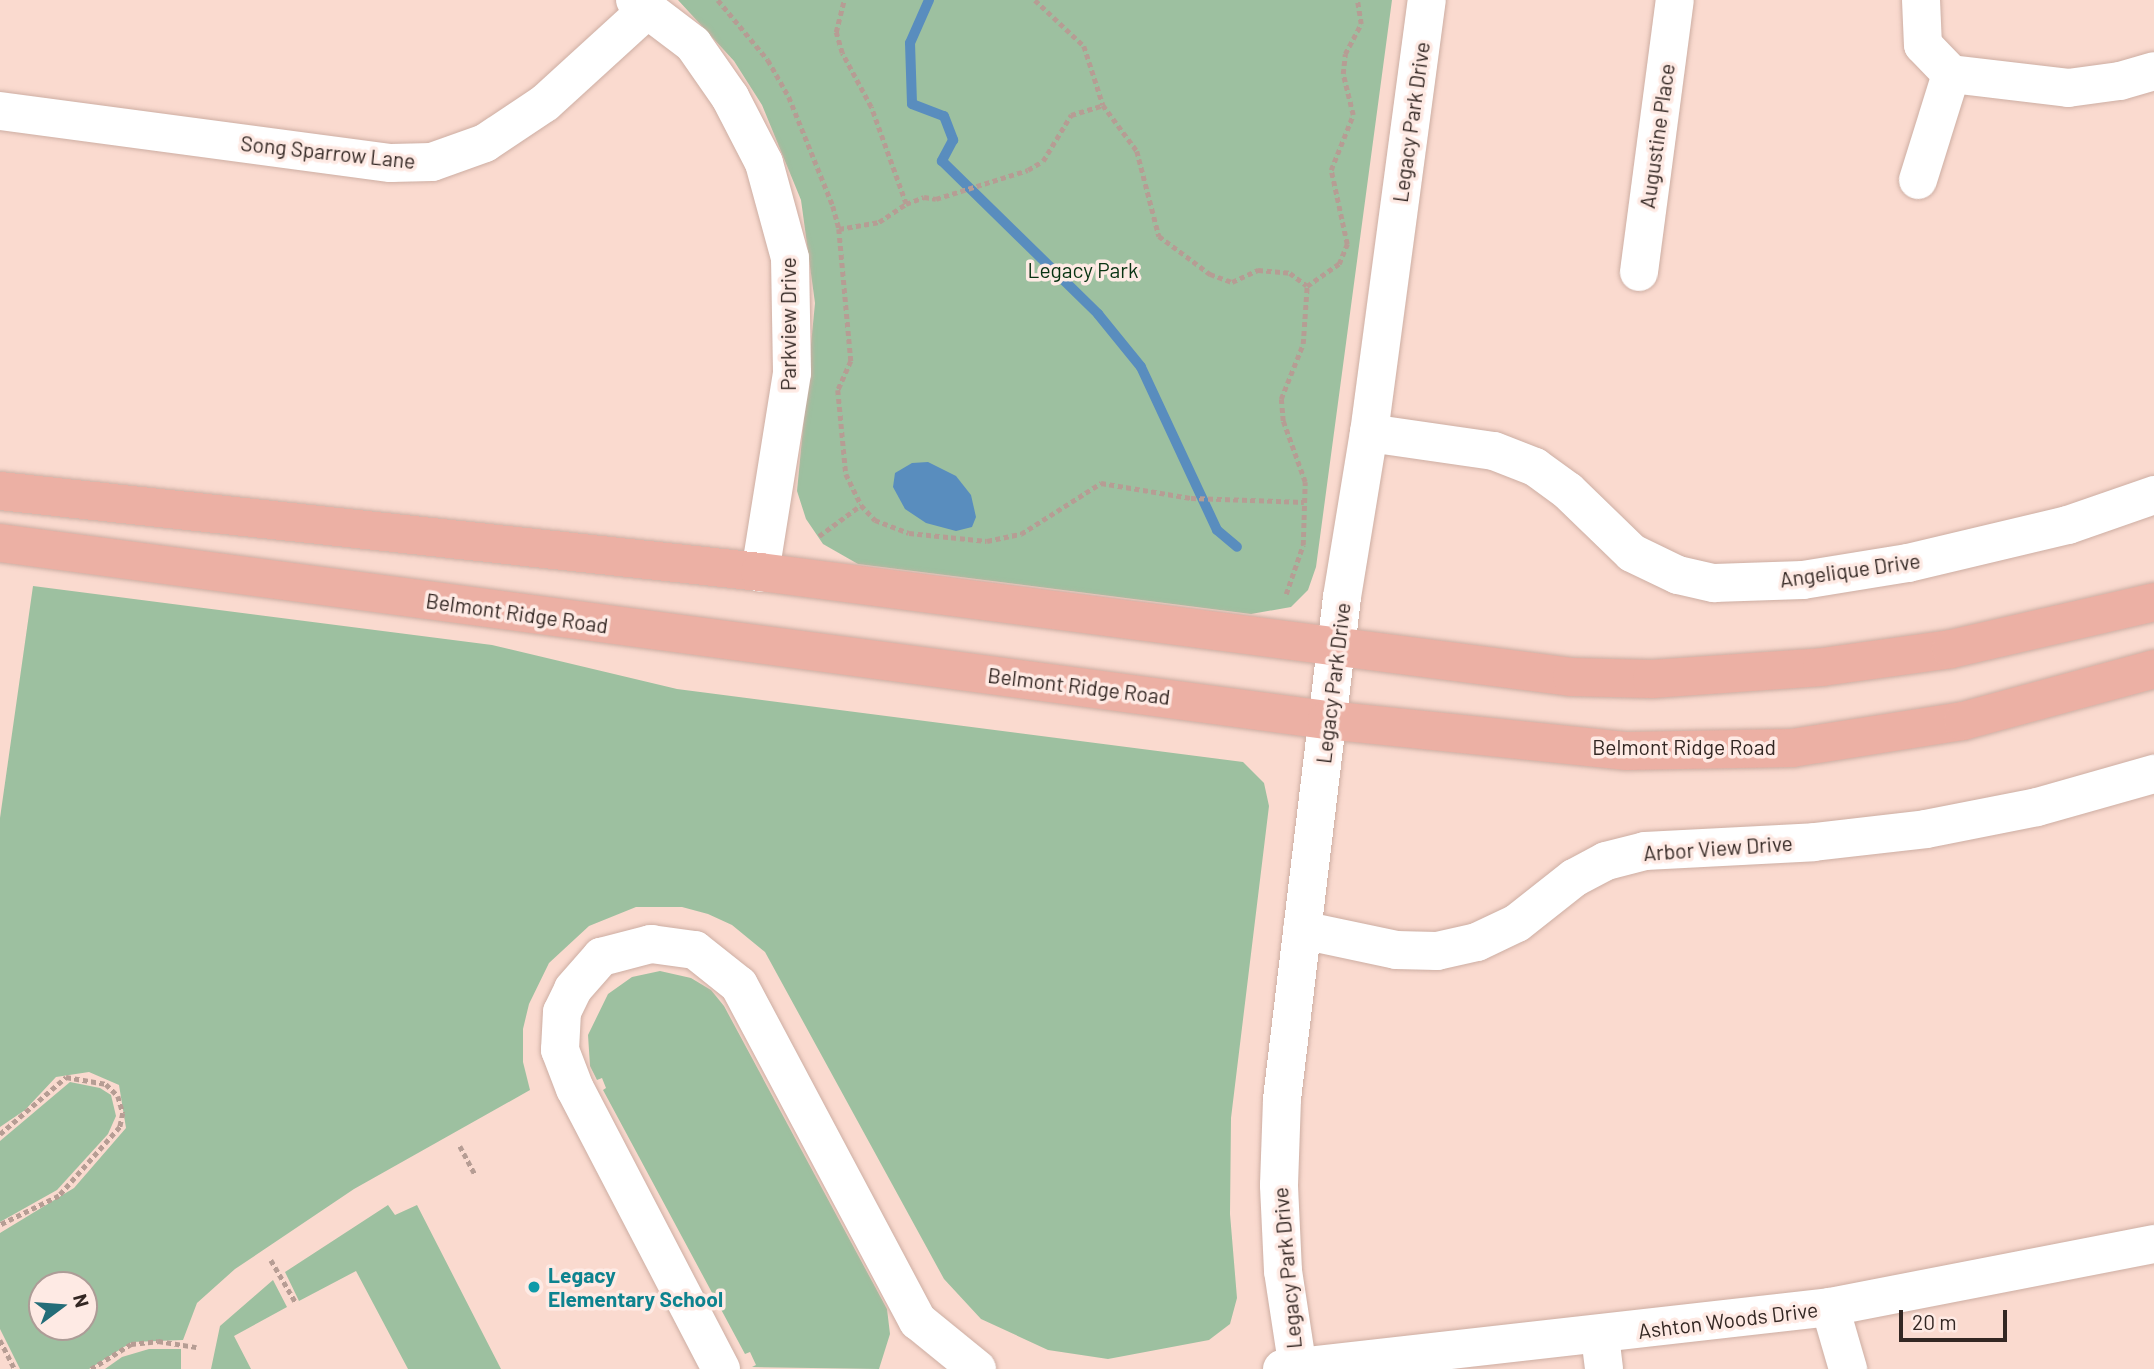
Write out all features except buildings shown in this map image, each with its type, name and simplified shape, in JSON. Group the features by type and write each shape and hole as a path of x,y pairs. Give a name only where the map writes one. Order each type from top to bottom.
{"main road":[{"path":"0,491 760,572 1336,650 1572,677 1699,676 1951,649 2154,602"},
{"name":"Belmont Ridge Road","path":"0,543 1327,720 1627,751 1792,748 1964,721 2154,669"}],"street":[{"name":"Legacy Park Drive","path":"1292,1368 1283,1271 1279,1185 1282,1099 1336,650 1369,433 1427,0"},
{"name":"Augustine Place","path":"1639,272 1675,0"},
{"path":"1921,0 1923,45 1951,74 2068,88 2120,81 2154,71"},
{"name":"Song Sparrow Lane","path":"0,111 391,163 432,162 485,143 545,103 641,4"},
{"name":"Parkview Drive","path":"641,4 693,44 730,97 764,163 790,258 792,373 760,572"},
{"path":"1918,180 1951,74"},
{"name":"Angelique Drive","path":"1369,433 1494,451 1535,467 1568,491 1632,553 1678,575 1714,583 1803,580 1931,559 2068,525 2154,495"},
{"name":"Arbor View Drive","path":"1302,930 1396,950 1437,951 1478,942 1507,928 1574,878 1606,861 1645,851 1814,842 1926,829 2037,807 2154,774"},
{"path":"721,1369 575,1089 560,1050 562,1012 573,989 601,957 651,944 695,950 740,985 918,1321 977,1369"},
{"name":"Ashton Woods Drive","path":"1292,1368 1602,1353 2154,1244"},
{"path":"1830,1307 1848,1369"}],"path":[{"path":"718,0 768,60 789,97 825,183 839,229 851,361 838,390 846,474 861,505 875,520 909,533 987,541 1021,534 1101,483 1191,498 1304,502"},
{"path":"844,0 836,32 842,53 871,107 906,204"},
{"path":"1035,0 1084,46 1103,105 1137,151 1159,236 1210,274 1232,282 1258,270 1290,273 1307,286"},
{"path":"1307,286 1339,264 1347,244 1331,170 1353,115 1343,74 1345,54 1361,24 1357,0"},
{"path":"839,229 878,222 906,204 999,182 1043,161 1072,116 1103,105"},
{"path":"1286,594 1303,545 1305,482 1283,421 1281,399 1301,355 1307,286"},
{"path":"819,536 861,505"},
{"path":"0,1134 66,1077 106,1084 118,1096 122,1113 120,1127 59,1196 0,1225"},
{"path":"460,1146 475,1174"},
{"path":"271,1260 296,1303"},
{"path":"0,1340 16,1369"},
{"path":"91,1369 131,1344 158,1340 197,1348"}],"green space":[{"name":"Legacy Park","path":"678,0 1392,0 1316,567 1308,590 1291,607 1251,614 858,564 823,544 806,519 797,491 815,303 801,200 762,105 734,61"},
{"path":"33,586 492,645 677,689 1243,762 1264,783 1269,806 1231,1118 1230,1214 1237,1298 1230,1324 1209,1340 1108,1359 1048,1350 981,1319 944,1279 765,952 732,925 708,914 682,907 636,907 589,926 549,963 529,1004 523,1029 523,1062 530,1090 354,1189 235,1269 197,1303 183,1340 132,1342 89,1369 20,1369 0,1329 0,1233 74,1188 126,1128 119,1085 89,1072 56,1077 25,1110 0,1127 0,818"},
{"path":"660,971 691,978 711,990 724,1006 887,1309 890,1334 879,1369 752,1367 756,1365 750,1352 745,1354 603,1090 606,1088 602,1078 597,1080 590,1066 588,1035 608,994 632,977"},
{"path":"70,1082 100,1088 111,1095 116,1116 108,1134 57,1190 0,1222 0,1141"},
{"path":"388,1205 395,1215 417,1205 501,1369 408,1369 356,1271 299,1301 285,1272"},
{"path":"273,1280 287,1307 234,1336 251,1369 211,1369 220,1326"},
{"path":"149,1349 181,1349 181,1369 105,1369 122,1357"}],"water":[{"path":"928,462 956,476 971,495 976,517 972,527 956,531 926,523 905,509 893,487 895,473 912,463"}],"waterway":[{"path":"929,0 910,43 912,104 944,116 953,140 942,161 1098,314 1141,367 1217,530 1237,547"}],"place":[{"name":"Legacy Elementary School","path":"534,1287"}]}
